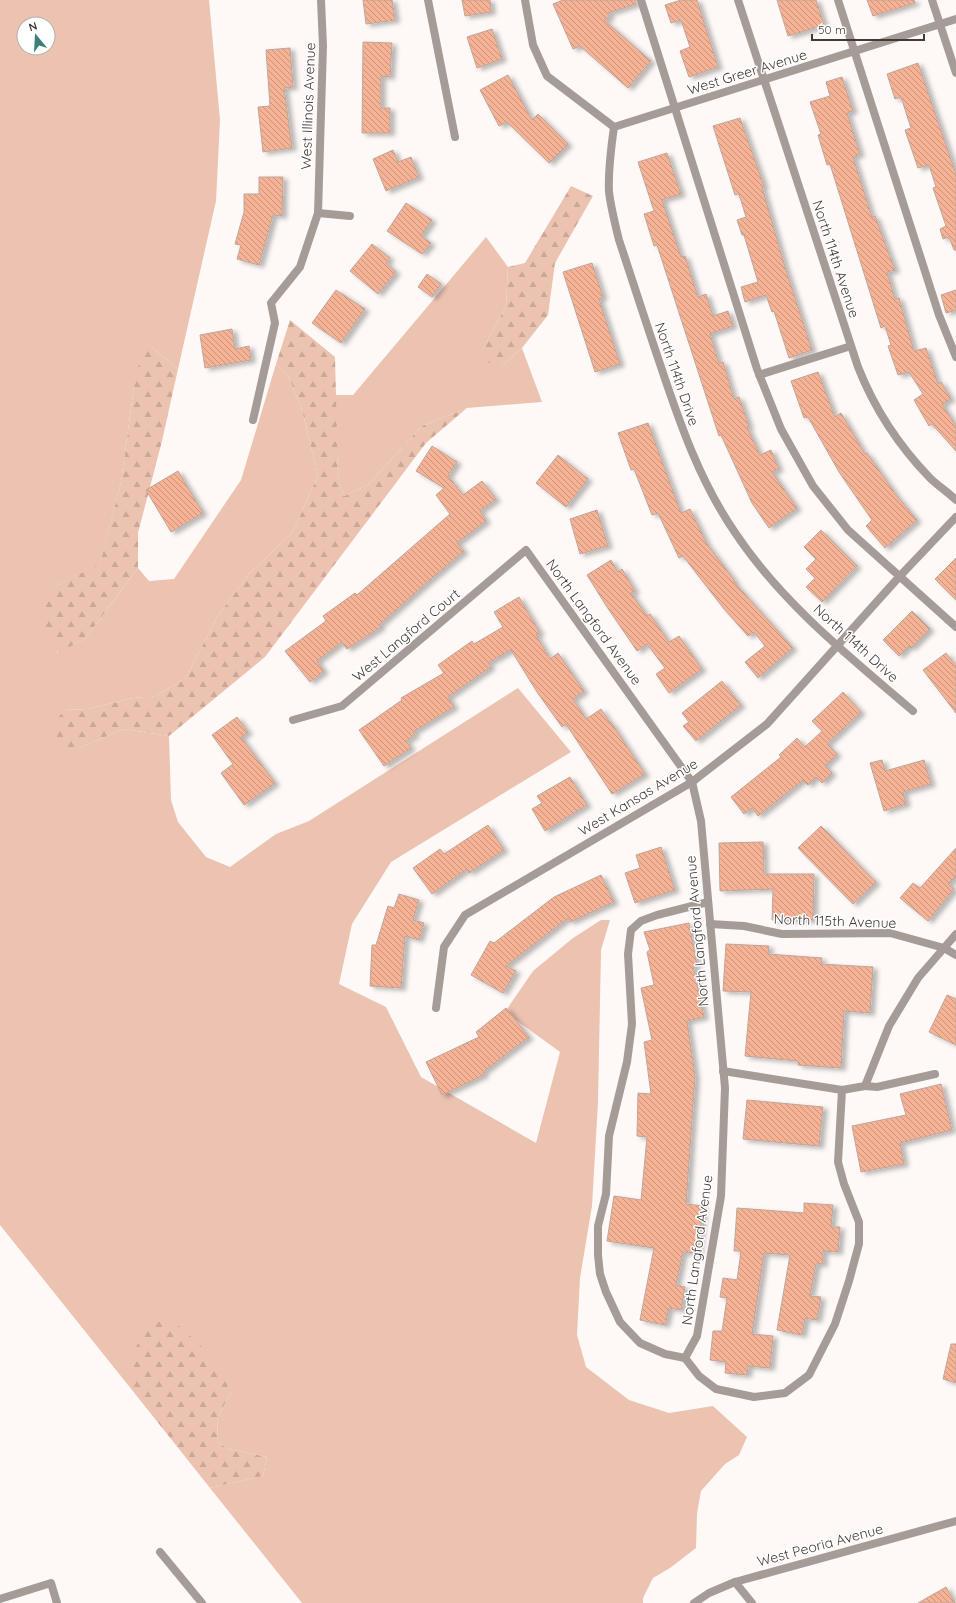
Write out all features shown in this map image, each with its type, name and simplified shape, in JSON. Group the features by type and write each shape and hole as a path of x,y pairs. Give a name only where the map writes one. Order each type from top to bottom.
{"street":[{"name":"West Illinois Avenue","path":"253,420 275,323 271,303 300,267 318,213 323,46 321,0"},
{"path":"428,0 455,136"},
{"path":"525,0 533,45 547,76 614,127"},
{"path":"641,0 674,108 760,375 781,429 813,486 848,530 956,627"},
{"name":"North 114th Avenue","path":"738,0 866,390 879,415 892,435 931,479 956,500"},
{"path":"838,0 942,323 956,357"},
{"path":"932,0 956,73"},
{"name":"West Greer Avenue","path":"614,127 956,19"},
{"name":"North 114th Drive","path":"614,127 609,191 613,215 619,240 690,452 720,509 756,562 778,588 837,646 913,711"},
{"path":"318,213 350,216"},
{"path":"760,375 851,346"},
{"name":"West Kansas Avenue","path":"436,1008 444,947 465,914 692,782 766,724 899,577 956,517"},
{"name":"West Langford Court","path":"292,720 342,706 526,550"},
{"name":"North Langford Avenue","path":"526,550 692,782 701,821 725,1088 721,1196 697,1336 685,1358"},
{"path":"708,902 657,915 641,921 632,930 628,954 632,1024 627,1062 609,1136 606,1194 598,1226 598,1255 600,1274 606,1292 620,1322 640,1343 665,1354 685,1358 699,1376 716,1389 754,1397 785,1393 810,1375 835,1324 859,1244 859,1222 844,1184 838,1162 842,1090"},
{"name":"North 115th Avenue","path":"710,924 744,926 782,934 890,933 944,948 956,955"},
{"path":"865,1086 889,1026 918,978 956,934"},
{"path":"723,1071 842,1090 865,1086 877,1087 935,1074"},
{"name":"West Peoria Avenue","path":"694,1603 709,1593 736,1582 956,1521"},
{"path":"160,1552 202,1603"},
{"path":"736,1582 752,1603"},
{"path":"0,1599 51,1583 57,1603"}],"green space":[{"path":"0,0 209,0 220,120 216,201 178,369 152,347 134,386 121,482 100,565 54,587 57,653 85,639 138,568 149,581 174,579 241,480 276,364 289,378 302,410 318,475 293,532 249,574 217,617 186,678 156,696 133,698 87,709 65,710 79,748 124,729 169,736 171,800 178,822 206,857 230,867 276,834 309,821 518,688 571,752 391,862 352,924 339,984 386,1007 421,1077 536,1143 560,1052 505,1012 533,971 573,938 601,920 610,920 601,950 598,1102 592,1206 580,1278 577,1335 586,1367 629,1400 669,1413 713,1406 747,1437 739,1455 725,1464 701,1491 697,1513 696,1548 670,1568 653,1578 643,1598 643,1603 302,1603 210,1488 263,1476 267,1457 229,1449 217,1442 218,1416 231,1393 132,1354 132,1390 0,1225"},
{"path":"571,186 593,196 555,263 548,315 522,348 502,366 485,362 483,349 506,306 508,267 525,263"},
{"path":"486,237 508,267 506,306 483,349 502,366 522,348 542,402 467,408 422,426 368,485 344,496 338,477 335,395 353,395"},
{"path":"290,320 335,357 338,477 344,496 368,485 422,426 467,408 426,443 265,657 169,736 124,729 79,748 60,746 53,723 65,710 87,709 133,698 156,696 186,678 217,617 249,574 293,532 318,475 302,410 289,378 276,364"},
{"path":"152,347 178,369 162,441 138,533 138,568 85,639 58,653 45,629 40,602 54,587 100,564 121,482 134,386 142,350"},
{"path":"163,1320 181,1327 214,1359 231,1393 218,1416 217,1442 229,1449 267,1457 263,1476 210,1488 132,1390 132,1354 147,1328"}],"building":[{"path":"363,0 392,0 395,20 366,24"},
{"path":"462,0 490,0 491,12 465,16"},
{"path":"563,0 636,0 636,4 608,13 610,17 604,20 651,61 628,88 580,46 573,49 553,4"},
{"path":"681,0 697,0 718,67 689,77 680,51 690,47 681,20 671,23 665,5"},
{"path":"777,0 816,0 824,25 788,36"},
{"path":"867,0 914,0 915,3 873,16"},
{"path":"492,29 502,59 477,68 467,37"},
{"path":"363,42 392,43 390,77 381,76 381,108 390,108 390,133 362,133"},
{"path":"290,48 293,87 284,88 292,148 263,152 258,107 270,106 266,50"},
{"path":"918,63 956,174 956,250 954,250 949,237 943,239 940,229 946,226 933,188 936,187 929,165 918,168 905,130 911,128 901,97 895,99 887,74"},
{"path":"508,75 532,120 538,114 568,144 549,163 507,122 499,126 480,90"},
{"path":"842,77 853,111 847,113 860,154 853,157 872,217 875,216 895,270 887,272 895,299 899,298 914,351 926,348 938,384 941,382 951,399 942,404 956,426 956,451 932,424 929,426 914,400 923,394 909,372 898,375 888,346 891,345 885,326 881,328 830,164 827,165 818,135 821,134 810,102 830,96 826,82"},
{"path":"740,118 764,186 762,187 785,267 812,350 789,358 774,311 772,312 766,295 745,302 741,287 758,282 744,235 742,235 737,220 746,217 739,194 735,195 713,126"},
{"path":"393,150 398,162 411,157 419,177 386,191 373,159"},
{"path":"667,153 681,194 662,200 681,257 685,256 698,297 706,294 713,316 728,311 733,326 710,334 719,363 723,362 734,399 739,397 749,426 747,427 760,455 771,450 779,469 772,472 797,508 769,528 752,503 721,435 719,436 657,245 654,246 644,214 654,211 638,162"},
{"path":"259,177 283,177 282,216 273,215 259,265 237,259 241,245 235,244 244,212 244,194 259,194"},
{"path":"406,203 432,220 421,236 431,243 422,254 387,231"},
{"path":"372,244 390,258 386,263 396,272 378,294 350,271"},
{"path":"592,263 603,297 599,299 620,364 595,372 563,272"},
{"path":"427,274 441,284 432,297 418,287"},
{"path":"336,290 365,309 341,343 312,323"},
{"path":"956,290 956,310 946,313 941,295"},
{"path":"232,329 235,349 249,346 251,360 205,368 200,335"},
{"path":"818,372 835,417 841,413 865,454 867,453 897,496 917,520 885,548 866,526 872,520 839,472 808,417 804,418 791,381"},
{"path":"648,423 681,513 690,509 707,544 735,581 734,582 793,648 758,678 745,662 765,646 754,632 748,636 724,609 683,556 679,558 658,513 652,515 634,469 631,470 618,433"},
{"path":"432,446 457,462 448,476 463,495 482,481 496,499 480,511 486,521 457,543 464,551 379,625 381,627 347,649 342,642 317,661 324,671 310,682 285,651 326,621 323,616 355,593 357,595 450,514 436,495 444,488 416,471"},
{"path":"558,455 588,479 566,507 536,483"},
{"path":"178,471 203,513 171,532 146,490"},
{"path":"597,510 608,546 580,554 570,519"},
{"path":"821,530 857,566 822,602 806,587 815,578 806,569 816,559 804,547"},
{"path":"956,558 956,600 935,579"},
{"path":"611,560 618,572 622,569 635,591 631,593 647,616 650,614 669,642 679,636 702,669 669,693 656,674 665,668 647,644 637,651 587,575"},
{"path":"519,597 540,633 536,635 550,659 558,653 584,691 573,699 586,719 601,709 645,774 612,794 566,724 562,727 537,692 511,650 488,663 491,667 448,697 454,707 413,732 415,735 406,741 411,748 384,766 359,730 402,700 401,698 444,673 438,665 472,641 474,644 503,627 494,612"},
{"path":"912,611 930,629 911,648 909,646 899,656 883,640"},
{"path":"946,653 956,666 956,713 923,670"},
{"path":"722,681 741,705 696,741 683,726 689,722 682,713"},
{"path":"843,692 861,712 827,744 837,754 825,766 832,773 822,783 816,777 808,785 803,780 758,816 752,808 744,814 731,797 781,757 779,755 797,738 805,747 822,731 812,721"},
{"path":"237,717 248,732 241,737 275,783 244,805 221,773 233,764 212,735"},
{"path":"882,760 885,771 924,760 931,784 903,792 906,804 884,811 870,763"},
{"path":"570,777 587,805 545,831 532,809 542,803 537,796"},
{"path":"488,825 504,850 469,873 467,869 432,894 413,868 440,849 444,854"},
{"path":"821,826 876,882 853,904 798,848"},
{"path":"763,842 764,874 814,874 813,920 772,920 773,889 720,891 719,843"},
{"path":"661,847 675,890 635,903 625,873 640,868 636,855"},
{"path":"956,848 956,876 948,884 954,889 928,921 900,898 913,883 920,888"},
{"path":"601,875 614,902 570,922 568,918 506,966 516,971 503,993 471,975 490,941 494,943 554,897"},
{"path":"399,894 419,900 413,920 424,923 419,940 405,936 401,988 370,986 372,945 376,945 388,906 394,908"},
{"path":"689,923 697,965 693,966 704,1017 687,1021 695,1077 686,1204 703,1206 698,1253 683,1252 676,1285 685,1287 681,1310 669,1308 665,1325 640,1320 654,1248 607,1241 614,1196 641,1200 647,1137 637,1136 638,1093 651,1094 644,1042 652,1040 641,988 654,985 647,952 650,950 644,932"},
{"path":"726,944 769,946 768,954 822,958 821,964 873,967 870,1013 844,1011 841,1068 798,1065 798,1061 745,1056 751,992 723,991"},
{"path":"947,995 956,999 956,1045 929,1032"},
{"path":"506,1008 529,1037 483,1072 484,1075 442,1095 426,1062 479,1037 476,1032"},
{"path":"941,1084 952,1130 900,1143 904,1164 861,1172 852,1126 906,1115 900,1094"},
{"path":"747,1100 823,1107 819,1146 743,1139"},
{"path":"804,1203 833,1205 831,1227 840,1227 838,1252 823,1251 823,1264 816,1264 810,1296 821,1297 817,1320 805,1318 802,1335 777,1330 790,1255 764,1253 752,1334 773,1336 770,1368 748,1366 747,1375 725,1373 726,1362 710,1360 713,1331 722,1331 727,1298 720,1297 723,1278 737,1280 741,1251 734,1251 737,1208 804,1213"},
{"path":"951,1344 956,1344 956,1383 943,1379"},
{"path":"946,1587 955,1603 918,1603"}]}
